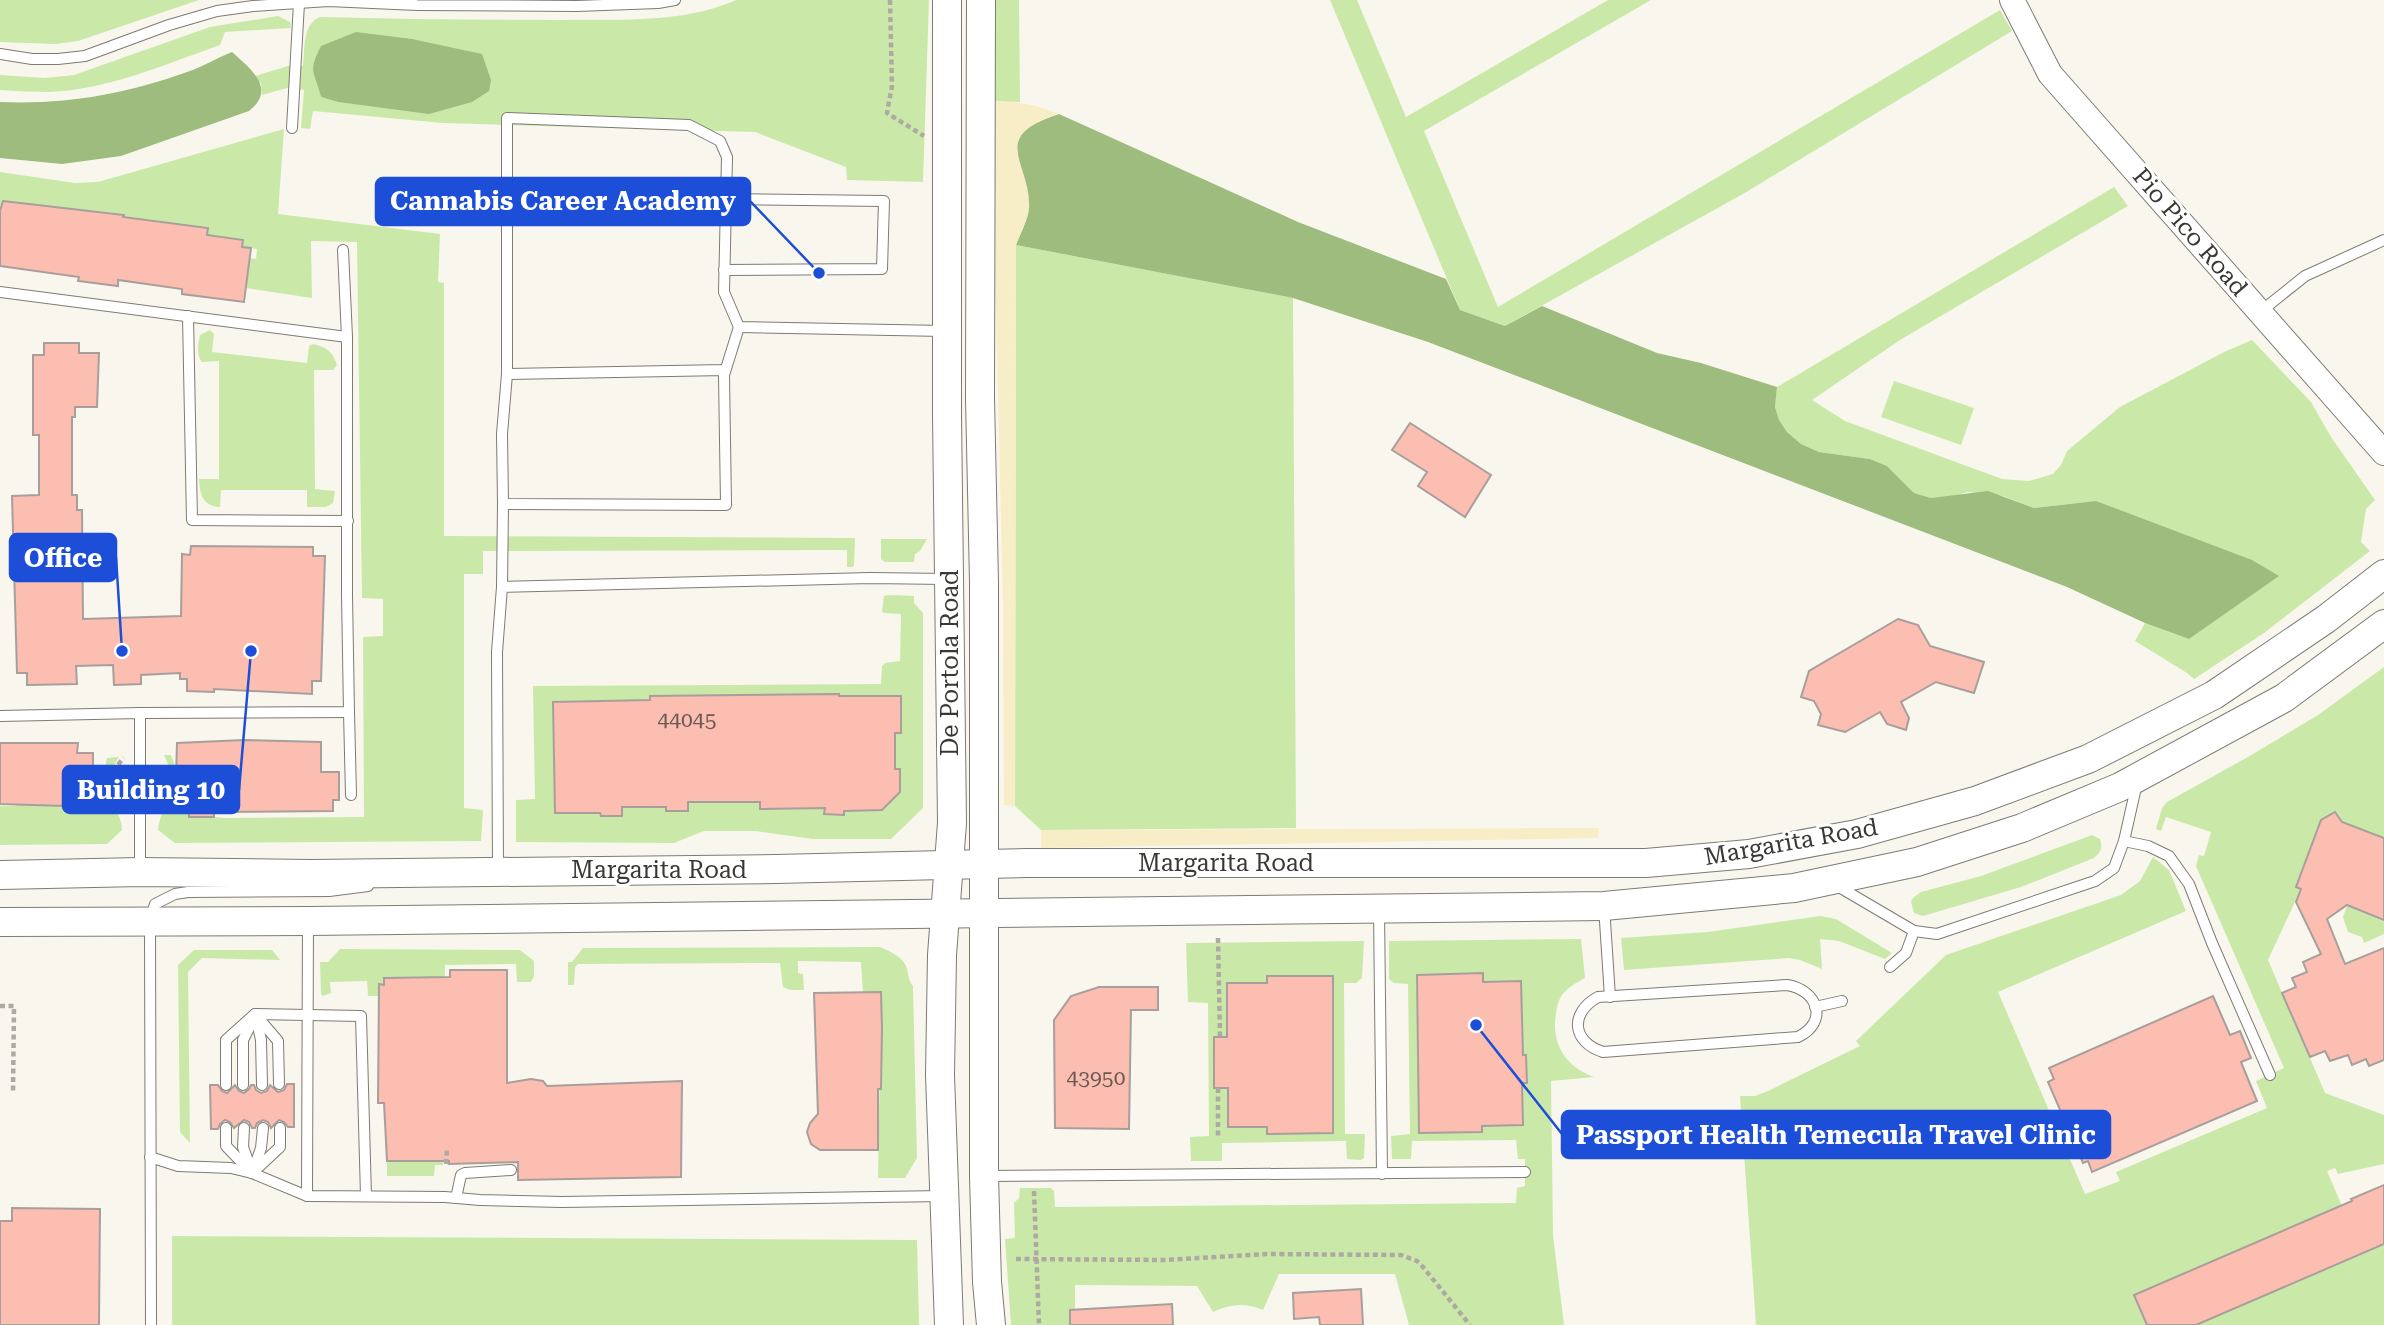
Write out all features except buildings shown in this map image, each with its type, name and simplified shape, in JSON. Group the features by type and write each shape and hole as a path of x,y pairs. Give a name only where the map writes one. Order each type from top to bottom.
{"main road":[{"name":"De Portola Road","path":"947,0 951,828 942,955 940,1075 949,1325"},
{"path":"968,0 968,175 971,209 981,230"},
{"name":"De Portola Road","path":"981,0 985,1176 987,1282 991,1325"},
{"name":"Margarita Road","path":"0,875 140,872 408,873 1027,863 1646,863 1749,853 1857,834 1962,804 2088,759 2214,695 2326,619 2384,574"},
{"name":"Margarita Road","path":"0,922 1604,906 1794,888 1917,862 2022,828 2120,787 2284,698 2384,624"},
{"path":"1604,906 1611,892 1628,882 1700,877 1749,853"}],"street":[{"name":"Pio Pico Road","path":"2012,0 2050,74 2384,453"}],"lane":[{"path":"0,54 32,59 85,56 169,25 217,11 328,0 417,5 473,2 577,6 675,0"},
{"path":"292,128 299,3"},
{"path":"498,871 497,652 502,587 502,434 507,374 507,118 689,125 720,141 727,157 724,292 739,327 725,370 726,505 503,504"},
{"path":"724,270 882,269 884,201 726,199"},
{"path":"2260,312 2305,276 2384,240"},
{"path":"343,250 347,337 351,795"},
{"path":"0,292 347,337"},
{"path":"188,316 192,520 348,521"},
{"path":"739,327 947,331"},
{"path":"507,374 725,370"},
{"path":"502,587 870,578 950,579"},
{"path":"0,716 349,712"},
{"path":"140,713 140,872"},
{"path":"1828,881 1914,930 1937,934 2095,881 2114,868 2124,841 2138,778"},
{"path":"2124,841 2148,846 2169,856 2189,884 2270,1074"},
{"path":"151,1325 150,921 155,904 176,894 188,892 329,891 369,886 408,873"},
{"path":"1604,906 1610,997"},
{"path":"1379,908 1382,1174"},
{"path":"307,1196 308,921"},
{"path":"1890,967 1906,953 1914,930"},
{"path":"1787,985 1805,990 1812,997 1815,1007 1814,1025 1798,1037 1603,1052 1585,1042 1578,1030 1578,1017 1591,1001 1598,997 1610,997 1787,985"},
{"path":"1815,1007 1842,1001"},
{"path":"255,1014 278,1041 279,1084"},
{"path":"243,1085 243,1040 255,1014"},
{"path":"255,1014 261,1040 262,1085"},
{"path":"226,1085 226,1040 255,1014 361,1016 366,1196"},
{"path":"226,1128 226,1146 252,1173"},
{"path":"244,1128 243,1147 252,1173"},
{"path":"252,1173 261,1148 262,1128"},
{"path":"252,1173 280,1147 280,1128"},
{"path":"150,1157 178,1166 231,1168 252,1173 307,1196 562,1202 944,1196"},
{"path":"456,1198 461,1175 511,1170"},
{"path":"985,1176 1525,1172"}],"path":[{"path":"125,757 112,778 112,790 126,821"},
{"path":"1218,939 1220,1037"},
{"path":"0,1006 14,1006 13,1092"},
{"path":"1218,1088 1218,1139"},
{"path":"2014,1141 2056,1125"},
{"path":"446,1164 447,1148"},
{"path":"1033,1176 1039,1325"},
{"path":"1016,1259 1140,1260 1267,1254 1401,1255 1417,1261 1423,1267 1470,1325"}],"green space":[{"path":"0,0 199,0 78,41 55,44 0,42"},
{"path":"736,0 929,0 923,182 847,180 846,167 755,132 443,123 313,111 310,129 301,128 304,90 287,88 262,95 261,84 255,76 288,66 303,66 307,31 314,20 320,17 628,20 672,17 715,8","holes":["357,32 366,105 338,102 321,97 320,92 334,42"]},
{"path":"993,0 1019,0 1020,102 991,101"},
{"path":"1330,0 1357,0 1406,117 1608,0 1651,0 1424,131 1498,307 2000,10 2012,31 1743,194 1505,326 1460,310"},
{"path":"278,16 290,22 291,28 225,32 220,45 114,81 49,92 0,90 0,75 45,78 74,75 210,27"},
{"path":"356,32 412,39 482,54 491,80 489,91 472,102 429,114 338,102 321,97 313,67 321,46"},
{"path":"232,52 253,72 261,87 257,103 249,111 121,156 62,164 0,158 0,102 72,100 118,92 193,70"},
{"path":"1059,114 1298,222 1446,279 1460,310 1505,326 1542,306 1657,353 1701,363 1777,387 1775,407 1779,420 1787,432 1801,444 1819,452 1870,459 1887,466 1914,493 1931,498 1988,491 2034,508 2096,501 2252,560 2279,576 2189,639 2145,623 2067,587 1428,342 1293,298 1016,245 1028,209 1027,193 1017,153 1018,142 1024,132 1037,123"},
{"path":"284,129 278,214 440,234 438,282 444,283 444,536 855,538 853,567 847,567 847,550 483,551 483,574 464,574 464,808 483,810 481,841 175,843 158,830 172,788 170,769 164,755 171,755 176,769 180,800 189,809 214,817 364,817 363,637 383,636 383,599 362,598 357,242 311,241 312,298 246,288 250,258 256,259 257,249 242,247 243,240 207,235 208,228 128,217 123,220 123,215 88,210 0,211 0,172 75,183 98,182"},
{"path":"2114,187 2128,206 1900,340 1812,400 1845,421 2002,479 2029,481 2053,474 2061,465 2067,451 2120,407 2252,340 2311,402 2331,437 2375,500 2366,509 2361,542 2370,551 2264,633 2194,679 2135,641 2145,623 2189,639 2278,576 2096,501 2034,508 2003,496 1968,492 1951,497 1931,498 1914,493 1887,466 1870,459 1819,452 1801,444 1787,432 1775,407 1777,387"},
{"path":"1016,245 1293,298 1296,828 1041,830 1015,806"},
{"path":"210,330 214,334 212,352 307,363 309,346 313,344 326,349 334,357 337,365 333,370 314,370 315,489 335,491 333,503 326,507 307,507 307,490 221,490 220,507 209,504 203,498 199,479 219,479 219,361 202,362 198,353 200,335"},
{"path":"1894,381 1974,408 1961,445 1881,417"},
{"path":"881,539 927,539 915,554 914,562 885,562 881,559"},
{"path":"884,596 914,596 914,603 923,613 923,808 891,839 813,839 755,831 704,831 674,843 516,842 516,800 535,799 533,686 881,684 882,666 900,661 901,614 882,611"},
{"path":"2384,667 2384,838 2342,822 2335,812 2321,820 2296,886 2301,889 2268,960 2325,1093 2384,1115 2384,1164 2338,1174 2335,1168 2327,1171 2342,1206 2135,1296 2147,1325 1756,1325 1740,1096 1755,1096 1768,1091 1860,1046 1856,1041 1946,955 2121,895 2140,881 2153,857 2169,870 2186,911 1998,992 2085,1194 2120,1181 2116,1172 2267,1108 2256,1081 2284,1068 2196,866 2199,855 2204,856 2211,832 2166,817 2161,831 2156,829 2162,808 2167,802 2318,715"},
{"path":"119,757 111,773 109,790 122,830 107,844 0,845 0,806 16,806 17,796 27,805 82,806 83,809 96,810 103,792 107,758"},
{"path":"2092,835 2100,839 2101,844 2100,851 2094,858 2021,887 1923,916 1914,913 1911,902 1921,892 1981,876"},
{"path":"2347,906 2384,920 2384,934 2364,943 2362,937 2348,932 2343,917"},
{"path":"1820,916 1836,919 1892,953 1885,959 1839,941 1820,939 1822,969 1789,958 1624,970 1621,938 1708,932"},
{"path":"1581,939 1585,978 1570,987 1560,998 1555,1032 1560,1049 1570,1063 1594,1077 1551,1081 1553,1235 1564,1325 1409,1325 1395,1274 1279,1274 1263,1310 1238,1305 1213,1312 1197,1286 1075,1285 1075,1325 1011,1325 1005,1239 1015,1238 1014,1203 1019,1198 1020,1188 1051,1188 1054,1191 1055,1207 1516,1203 1517,1188 1525,1186 1525,1159 1518,1159 1516,1140 1412,1141 1411,1159 1392,1159 1391,1136 1410,1134 1408,984 1394,983 1389,979 1389,941"},
{"path":"1364,941 1362,978 1356,983 1344,983 1345,1134 1365,1134 1364,1158 1347,1159 1346,1141 1222,1143 1222,1161 1191,1161 1190,1137 1209,1136 1208,1003 1188,1002 1186,943"},
{"path":"880,947 903,961 913,986 917,1158 905,1178 878,1178 881,993 863,993 861,962 798,961 798,973 803,974 804,990 783,987 780,963 578,964 575,967 574,985 568,985 568,962 572,962 583,948"},
{"path":"340,949 520,950 534,961 534,976 531,982 517,982 516,964 445,965 446,1096 443,1165 435,1165 434,1176 387,1176 387,1161 426,1161 419,978 385,978 384,984 379,985 379,996 368,996 367,981 330,982 331,993 323,996 320,962 328,962"},
{"path":"194,950 272,950 280,960 202,958 188,972 190,1143 180,1132 178,965"},
{"path":"172,1236 917,1240 919,1325 172,1325"},
{"path":"2384,1240 2384,1325 2196,1325 2372,1250"}],"sand":[{"path":"991,101 1026,104 1059,114 1037,123 1024,132 1018,142 1029,209 1016,245 1015,806 1004,805 1003,602"},
{"path":"1599,828 1598,838 1041,848 1041,830"}],"place":[{"name":"Cannabis Career Academy","path":"819,273"},
{"name":"Office","path":"122,651"},
{"name":"Building 10","path":"251,651"},
{"name":"Passport Health Temecula Travel Clinic","path":"1476,1025"}]}
